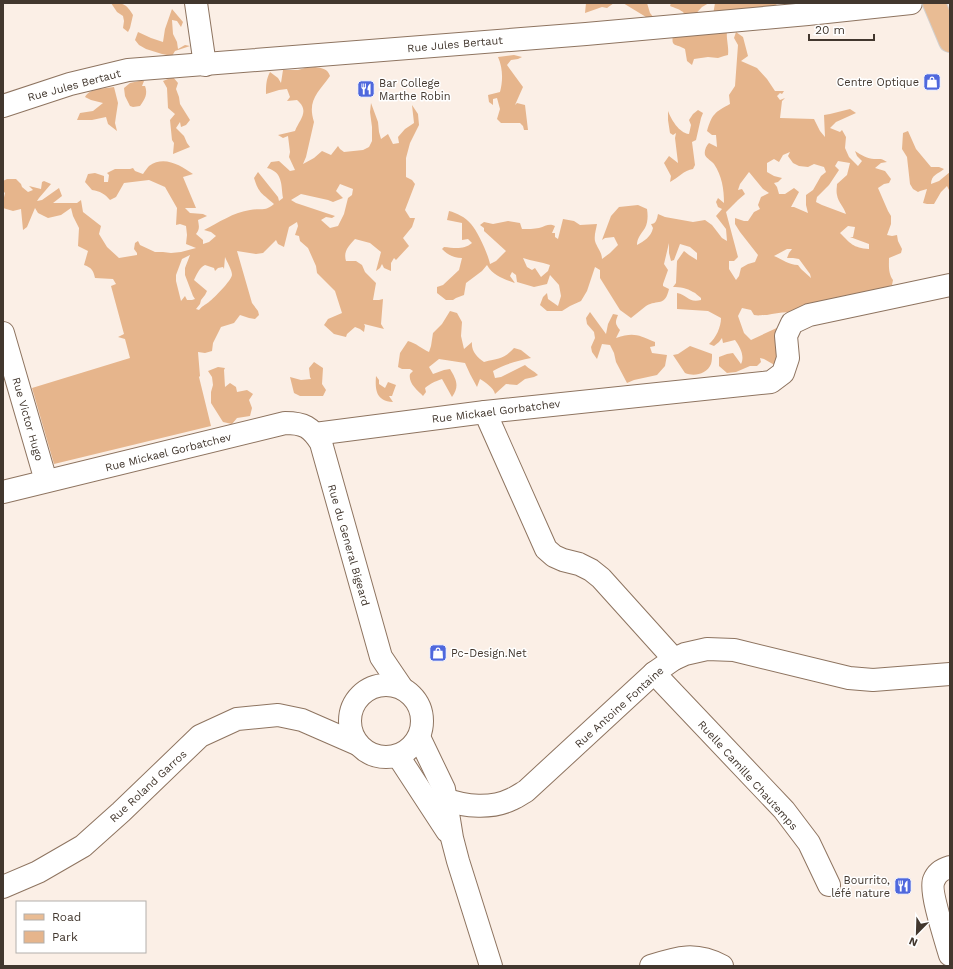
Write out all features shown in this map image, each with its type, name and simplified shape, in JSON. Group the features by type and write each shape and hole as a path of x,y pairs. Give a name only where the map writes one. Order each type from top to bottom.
{"main road":[{"path":"934,3 950,41"}],"street":[{"path":"196,3 205,65"},
{"name":"Rue Jules Bertaut","path":"3,106 70,84 128,70 586,34 911,3"},
{"name":"Rue Mickael Gorbatchev","path":"3,492 285,423 296,423 307,427 315,434 485,412 771,382 783,373 788,358 786,336 792,323 809,315 950,285"},
{"name":"Rue Victor Hugo","path":"3,333 46,481"},
{"path":"485,412 546,549 554,556 579,564 591,570 601,578 674,659"},
{"name":"Rue du General Bigeard","path":"315,434 321,443 381,657 402,688"},
{"name":"Rue Antoine Fontaine","path":"445,799 459,804 495,805 511,800 526,791 654,673 674,659 685,654 707,649 734,650 849,678 873,680 950,674"},
{"name":"Rue du General Bigeard","path":"376,686 381,657"},
{"name":"Ruelle Camille Chautemps","path":"654,673 784,810 809,843 829,885"},
{"path":"385,685 402,688 411,695 418,704 422,715 422,726 419,737 414,746 398,756 388,758 378,757 366,752 357,744 349,724 350,713 354,704 359,696 376,686 385,685"},
{"name":"Rue Roland Garros","path":"302,720 350,713"},
{"name":"Rue Roland Garros","path":"3,887 38,872 83,846 121,812 200,736 237,719 278,715 302,720 357,744"},
{"path":"419,737 444,789 452,838 458,861 491,966"},
{"path":"398,756 452,838"},
{"path":"950,867 938,872 933,881 933,893 950,955"},
{"path":"651,966 684,957 701,958 713,965"}],"green space":[{"path":"111,3 119,3 124,5 133,15 128,32 123,28 123,16 117,12"},
{"path":"586,3 614,3 607,8 602,7 585,13"},
{"path":"623,3 647,3 650,13 654,18 646,17"},
{"path":"671,3 709,3 702,7 689,21 683,12 670,6"},
{"path":"715,3 779,3 770,8 713,15"},
{"path":"172,9 183,22 181,27 177,21 172,20 173,34 177,42 178,49 185,45 190,46 175,51 172,56 146,49 139,45 135,40 138,32 163,42 165,29"},
{"path":"727,31 728,55 718,58 708,57 694,59 692,65 687,61 685,49 673,43 673,34 699,35"},
{"path":"736,32 743,37 748,56 741,61 757,68 775,91 784,91 782,94 780,93 777,96 780,100 785,98 782,101 780,118 814,119 825,137 824,115 850,109 856,113 836,122 830,128 840,132 842,130 846,137 845,148 849,157 858,166 862,161 857,156 855,151 867,158 881,159 887,162 881,163 875,168 885,171 891,179 889,183 878,188 891,216 891,224 887,235 897,235 902,249 901,253 889,258 890,272 893,280 892,285 871,293 796,313 785,312 767,315 754,315 751,310 742,308 738,316 744,333 751,340 781,326 778,367 760,358 761,362 757,366 750,366 736,372 727,373 719,366 719,357 733,353 741,364 742,355 735,340 723,343 722,338 714,346 709,344 718,332 721,318 708,311 677,309 677,293 691,300 701,300 701,298 696,294 688,290 673,287 676,283 677,261 684,251 697,260 697,253 690,247 680,244 674,260 671,261 669,243 664,264 668,270 663,284 663,286 669,289 667,295 660,302 646,306 631,318 620,310 600,278 600,270 595,267 587,291 581,301 562,311 547,311 540,305 543,297 547,293 548,299 558,306 561,296 559,285 550,275 547,284 534,287 517,282 516,275 512,272 510,276 515,283 503,278 492,272 487,265 482,271 466,283 464,295 453,300 446,300 437,293 437,287 443,285 459,270 462,258 451,256 442,249 444,247 462,248 472,243 468,239 462,240 462,223 447,220 449,211 461,216 471,224 477,232 490,264 496,261 506,251 484,231 484,228 480,225 484,222 493,224 508,221 520,223 522,229 553,225 555,226 552,233 555,233 555,237 558,239 563,219 574,221 580,225 597,224 595,241 602,259 618,245 614,237 605,238 602,240 611,216 619,207 638,205 647,209 648,216 646,226 638,238 637,245 651,234 653,228 651,224 655,222 658,214 665,217 693,222 705,220 712,225 722,238 727,241 726,229 716,216 722,209 718,207 716,202 718,198 724,203 722,183 717,169 705,155 705,152 709,143 717,147 716,135 712,135 707,131 715,114 730,104 729,95 735,86 738,45 734,38","holes":["790,152 788,156 793,163 799,166 808,167 814,164 824,167 826,172 821,176 813,190 806,195 808,213 791,207 799,192 794,188 785,194 779,194 774,183 778,182 782,178 767,172 767,163 774,159 779,162 783,155","838,161 850,163 847,175 837,184 838,198 846,214 816,202 817,197 829,185 839,170 835,166","749,172 763,189 769,193 761,197 758,205 760,209 754,212 748,221 735,218 735,224 758,255 755,262 741,268 739,276 736,280 729,269 729,261 734,261 738,257 726,212 745,194 742,189 738,190 740,184","848,226 855,227 853,237 850,237 869,244 869,249 855,246 840,233","787,249 792,249 787,258 799,259 810,274 811,278 798,265 789,263 774,256","523,258 550,265 548,271 541,277 535,268 532,270 527,267"]},
{"path":"514,55 522,57 511,60 507,65 523,87 515,105 517,103 525,105 528,130 524,130 520,123 501,123 497,119 500,109 497,98 493,99 493,105 489,102 488,95 500,92 501,88 502,70 498,57"},
{"path":"305,68 322,68 328,72 330,76 318,92 313,102 312,114 314,122 303,164 314,158 322,151 331,155 338,146 344,152 363,150 369,147 372,141 370,112 371,103 378,122 381,139 388,134 393,144 399,143 398,137 405,129 414,123 412,105 418,114 419,125 410,143 406,158 406,177 412,180 415,184 405,210 410,218 415,218 412,227 403,238 409,246 396,260 394,258 391,263 391,271 384,268 382,264 376,271 381,252 370,243 355,239 345,254 346,261 356,261 362,265 365,272 376,283 373,300 383,299 381,324 384,329 364,324 364,332 355,327 347,334 346,337 334,334 324,325 328,319 342,313 335,291 317,273 316,266 308,248 300,241 299,236 295,235 298,226 297,222 289,227 284,247 278,244 276,240 263,253 256,254 237,251 252,303 259,315 255,319 240,315 234,323 221,327 213,343 212,351 205,353 198,352 199,377 211,426 54,464 32,388 130,358 125,339 118,337 124,334 111,286 116,284 113,279 95,278 92,270 84,265 88,251 78,246 79,228 71,208 61,215 48,218 38,213 35,208 27,227 23,230 21,209 13,211 3,208 5,193 3,191 3,181 7,179 16,179 28,192 33,190 29,186 41,189 42,182 44,181 51,184 37,201 42,200 59,188 62,196 53,203 77,203 81,200 83,212 101,226 99,234 107,247 119,258 137,255 134,249 135,243 138,241 140,245 155,252 171,253 196,248 186,244 186,226 180,224 176,225 177,208 165,187 149,180 124,183 116,197 110,200 102,193 92,190 85,182 88,174 95,173 104,176 104,182 108,182 109,175 107,173 115,169 133,168 135,171 143,174 149,166 160,161 172,162 183,167 193,174 183,177 196,208 185,208 190,213 203,214 207,216 198,220 199,229 196,234 203,240 203,244 209,242 216,236 211,232 204,230 238,213 250,210 265,209 274,204 261,193 258,187 254,178 258,172 278,197 279,201 283,198 279,176 267,168 271,162 279,161 290,171 295,170 289,157 290,152 288,136 283,138 278,135 295,131 303,115 303,108 297,100 287,101 290,97 287,89 266,94 266,83 270,72 278,78 281,83 283,70 298,70","holes":["340,184 353,189 352,195 348,198 344,214 338,226 330,228 321,220 326,217 332,218 335,216 291,200 301,194 333,202 343,198 336,191","190,255 185,268 185,275 195,299 192,300 187,300 185,296 181,301 176,281 176,275 182,259","225,257 231,271 231,278 211,300 199,310 196,309 207,291 194,280 200,269 205,265 214,268 215,271 218,268 223,267 224,269"]},
{"path":"173,77 178,83 176,89 180,104 190,120 186,125 181,127 180,122 176,128 184,136 190,147 173,154 174,143 172,140 170,120 175,114 168,108 167,88 163,81"},
{"path":"144,81 142,86 145,86 146,89 145,99 140,106 133,107 130,106 125,96 124,88 130,83"},
{"path":"114,87 118,103 115,123 117,131 108,124 106,117 92,120 77,120 80,113 93,111 103,103 85,97 88,94 94,90"},
{"path":"698,110 703,113 696,140 692,142 695,165 693,169 684,172 670,182 671,176 664,163 669,156 678,163 675,138 676,133 673,135 670,133 668,111 673,122 682,131 689,134 691,125 689,120"},
{"path":"908,131 916,149 931,167 939,167 944,169 932,179 931,184 939,181 950,172 950,192 947,186 941,192 934,204 923,203 927,189 918,192 913,189 910,184 907,157 902,149 903,133"},
{"path":"450,311 457,313 462,322 461,336 464,349 472,342 472,348 475,354 484,362 504,357 514,348 521,350 531,358 502,366 493,371 495,378 501,377 525,365 538,375 525,379 517,385 506,384 495,394 487,383 480,379 477,387 465,363 439,359 429,367 433,374 450,369 454,376 456,389 452,397 442,379 425,388 426,392 423,396 410,380 410,374 413,371 398,367 400,353 408,341 429,352 433,333 442,324"},
{"path":"590,312 606,334 608,324 613,314 618,315 616,323 620,330 616,338 627,335 636,335 655,342 655,346 650,347 652,353 667,355 665,366 657,375 627,383 616,362 610,345 602,344 597,359 592,352 591,347 595,338 594,332 587,324 586,318"},
{"path":"690,346 712,354 711,364 707,370 700,374 692,375 685,373 673,355 678,354"},
{"path":"314,362 323,368 322,384 326,390 323,396 300,396 294,393 290,377 301,380 311,379 309,368"},
{"path":"218,367 225,368 225,387 230,383 236,387 237,392 247,390 253,394 249,400 252,408 250,416 237,418 232,424 223,422 211,403 211,392 213,385 212,377 208,371"},
{"path":"376,376 379,380 379,384 385,388 388,382 396,385 392,396 389,396 393,402 383,399 378,394 376,390"}],"place":[{"name":"Centre Optique","path":"932,82"},
{"name":"Bar College Marthe Robin","path":"366,89"},
{"name":"Pc-Design.Net","path":"438,653"},
{"name":"Bourrito, léfé nature","path":"903,886"}]}
